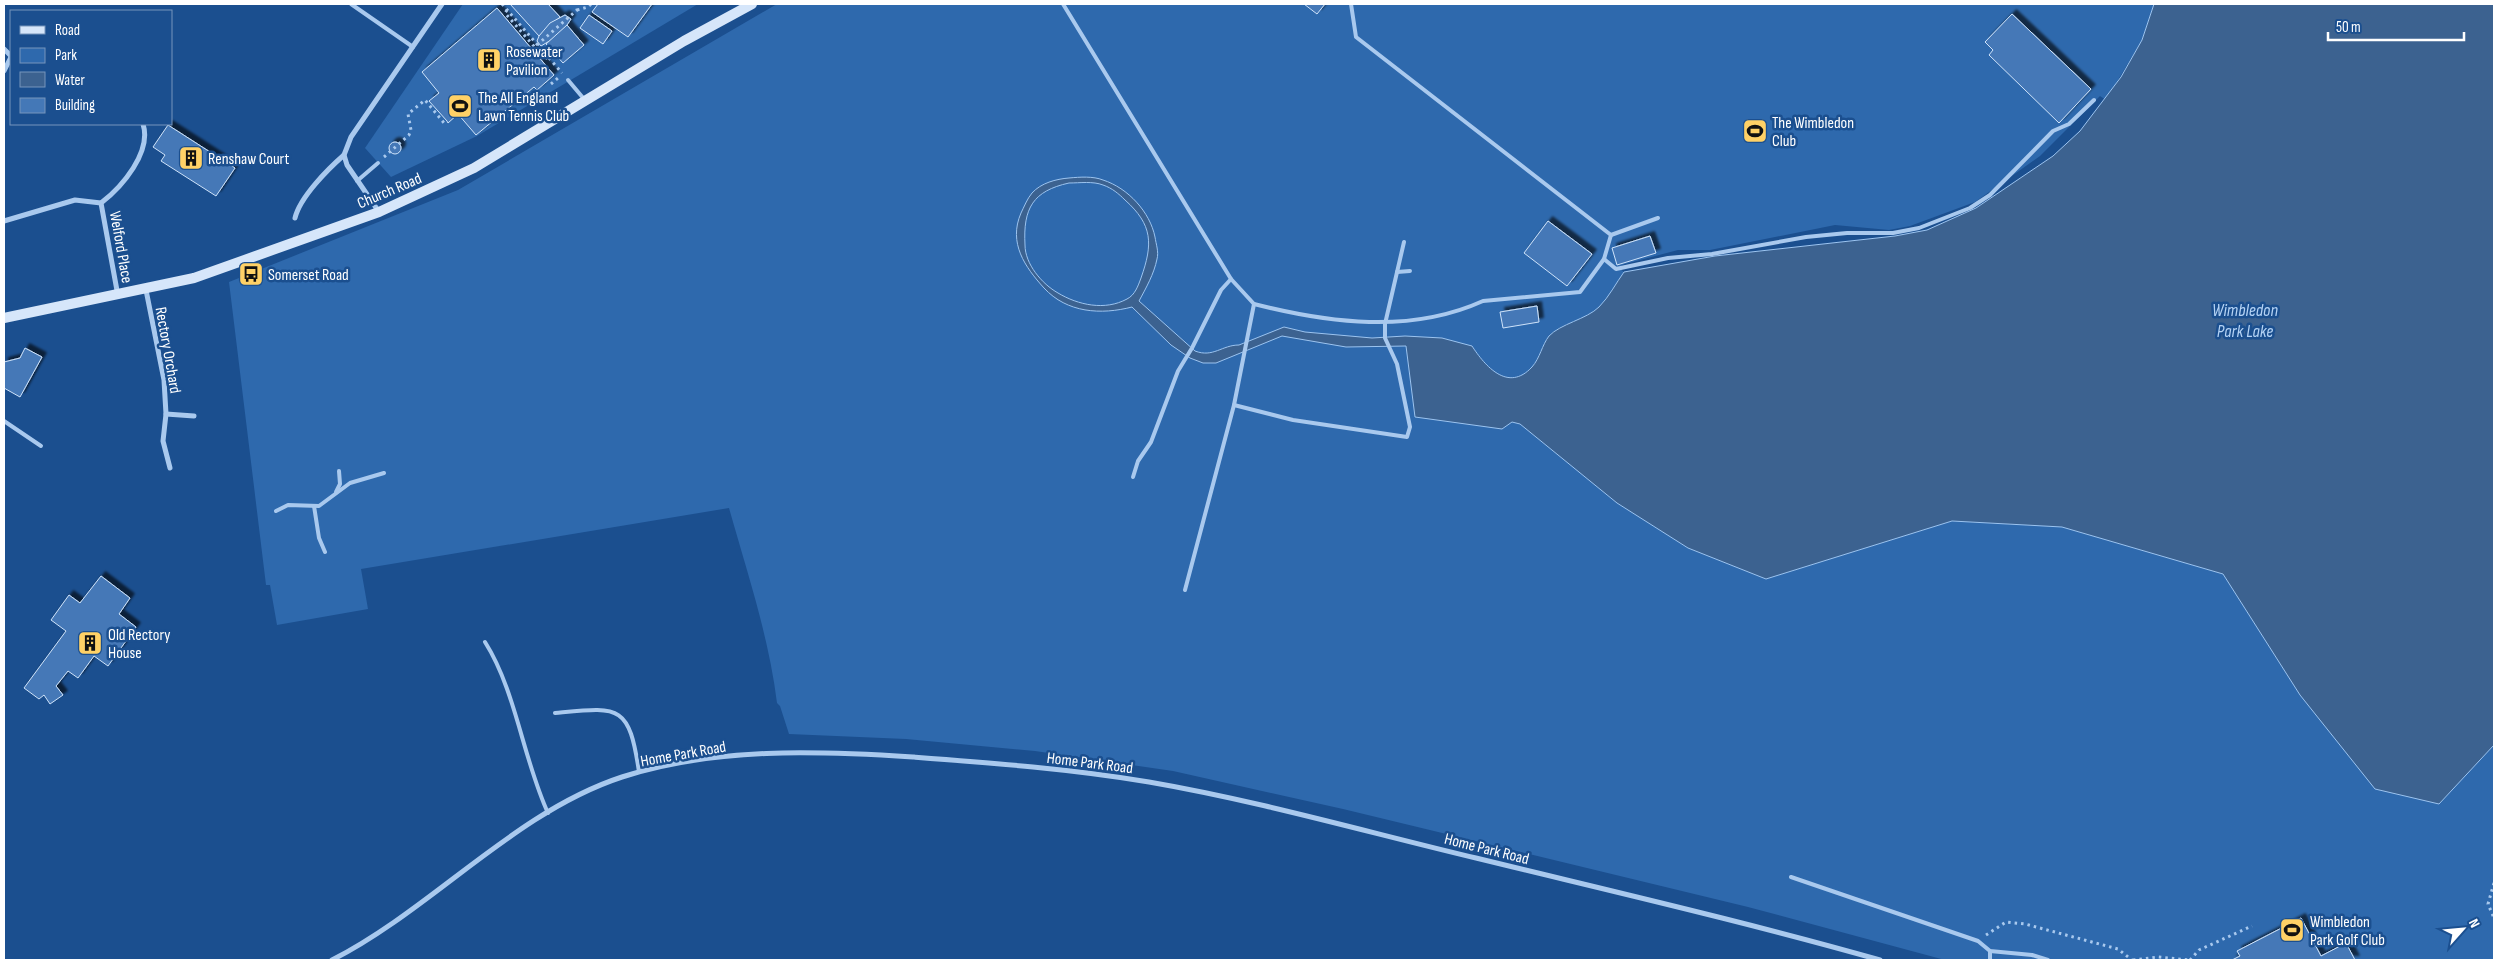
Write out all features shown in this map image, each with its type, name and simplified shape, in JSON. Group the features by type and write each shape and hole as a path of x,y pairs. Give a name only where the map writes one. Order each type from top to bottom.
{"street":[{"path":"295,218 306,197 330,167 344,155 351,137 414,48 442,4"},
{"name":"Church Road","path":"4,318 118,296 194,278 379,212 474,168 752,4"},
{"path":"4,71 10,58"},
{"name":"Welford Place","path":"4,221 75,200 101,203 112,195 128,175 141,152 146,134 143,125"},
{"path":"344,155 347,165 379,212"},
{"name":"Welford Place","path":"101,203 118,296"},
{"name":"Rectory Orchard","path":"146,290 164,380 166,414 164,441 170,468"},
{"name":"Rectory Orchard","path":"166,414 194,416"},
{"name":"Home Park Road","path":"332,960 367,943 494,849 548,814 601,786 665,765 734,756 791,753 849,753 1031,768 1146,781 1243,800 1716,916 1880,960"}],"lane":[{"path":"351,4 414,48"},
{"path":"1063,4 1232,279 1254,304 1312,317 1385,324 1426,319 1468,307 1483,300 1580,292 1604,260 1611,235"},
{"path":"1351,4 1356,37 1611,235"},
{"path":"568,80 586,101"},
{"path":"1604,260 1616,269 1668,258 1712,254 1806,237 1848,233 1893,233 1919,228 1970,208 1990,195 2053,131 2069,124 2094,100"},
{"path":"357,181 378,163"},
{"path":"1611,235 1658,218"},
{"path":"1234,405 1293,420 1407,437 1410,427 1407,408 1397,364 1385,338 1385,324 1404,242"},
{"path":"1397,272 1410,271"},
{"path":"1133,476 1138,461 1151,442 1178,371 1192,348 1221,290 1232,279"},
{"path":"1186,590 1234,405 1254,304"},
{"path":"4,421 41,446"},
{"path":"336,492 340,484 339,471"},
{"path":"276,511 288,504 319,506 350,483 384,474"},
{"path":"314,506 319,538 326,552"},
{"path":"486,642 500,668 537,790 548,814"},
{"path":"555,714 594,709 612,711 620,715 626,722 635,745 639,772"},
{"path":"1792,877 1978,941 1990,951 2032,955 2048,960"},
{"path":"1990,951 1990,960"}],"path":[{"path":"502,4 534,47 548,57 568,80"},
{"path":"577,10 578,4"},
{"path":"534,47 577,10 588,7 591,4"},
{"path":"551,84 557,79"},
{"path":"378,163 409,135 411,130 408,114 425,100 444,123 447,121"},
{"path":"2494,883 2488,904 2494,918"},
{"path":"1978,941 1995,927 2006,922 2025,924 2118,949 2132,960 2158,957 2190,960 2199,950 2252,926"}],"green space":[{"name":"The All England Lawn Tennis Club","path":"463,4 698,4 477,136 391,177 365,148"},
{"name":"Wimbledon Park Golf Club","path":"777,4 2154,4 2142,40 2106,100 2100,96 2040,156 1975,202 1910,226 1889,230 1835,225 1710,250 1678,250 1625,264 1618,267 1624,272 1599,307 1549,336 1532,367 1514,378 1498,374 1483,361 1471,346 1405,336 1415,417 1520,424 1617,503 1688,548 1766,579 1952,521 2062,527 2223,574 2300,695 2439,804 2494,745 2494,960 1945,960 1748,907 1343,809 1173,771 1035,751 906,739 789,734 780,706 777,703 763,629 729,508 361,569 368,609 277,625 270,585 266,585 229,282 458,190"}],"water":[{"name":"Wimbledon Park Lake","path":"2154,4 2494,4 2494,745 2439,804 2375,789 2300,695 2223,574 2062,527 1952,521 1766,579 1688,548 1617,503 1520,424 1512,422 1502,429 1415,417 1406,346 1346,347 1282,336 1216,363 1203,363 1190,358 1171,345 1132,307 1120,310 1097,311 1085,310 1063,303 1044,288 1031,272 1020,254 1016,234 1017,224 1029,198 1032,193 1044,184 1069,178 1091,177 1099,179 1121,189 1136,202 1148,219 1155,237 1158,256 1156,265 1139,301 1195,351 1207,353 1239,345 1284,327 1305,332 1372,338 1405,336 1442,338 1472,346 1490,368 1498,374 1514,378 1532,367 1549,336 1599,307 1624,272 1715,256 1895,236 1927,230 1976,208 2053,156 2080,131 2121,77 2142,40","holes":["1069,183 1095,183 1112,189 1134,209 1146,227 1149,245 1141,278 1132,295 1119,303 1101,306 1074,301 1046,284 1036,273 1028,259 1025,232 1026,221 1033,203 1047,191"]}],"building":[{"path":"510,4 548,4 560,17 539,36"},
{"path":"598,4 652,4 628,37 592,12"},
{"path":"1304,4 1325,4 1317,14"},
{"name":"Rosewater Pavilion","path":"497,8 554,75 537,90 534,87 476,135 458,114 448,123 429,101 439,93 422,72"},
{"path":"2012,14 2091,89 2059,123 1989,55 1993,50 1985,42"},
{"path":"565,15 571,19 567,25 556,37 541,46 537,41 539,36 550,23"},
{"path":"589,15 612,31 603,44 580,28"},
{"path":"567,25 584,45 563,63 546,44"},
{"name":"Renshaw Court","path":"168,125 235,168 216,196 161,161 165,155 153,147"},
{"path":"393,142 397,142 401,148 397,154 393,154 389,150 389,146"},
{"path":"1548,221 1592,254 1567,286 1524,253"},
{"path":"1650,236 1656,253 1617,265 1612,248"},
{"path":"1537,306 1539,322 1503,328 1500,312"},
{"path":"25,348 42,357 20,397 4,388 4,362 20,358"},
{"name":"Old Rectory House","path":"101,576 130,598 119,614 136,627 108,666 94,656 78,678 68,671 56,686 63,695 50,704 44,695 39,699 24,688 66,631 51,620 69,595 80,603"},
{"name":"Wimbledon Park Golf Club","path":"2301,918 2321,956 2346,943 2355,960 2232,960 2240,956 2237,951"}],"place":[{"name":"Rosewater Pavilion","path":"489,60"},
{"name":"The All England Lawn Tennis Club","path":"460,106"},
{"name":"The Wimbledon Club","path":"1755,131"},
{"name":"Renshaw Court","path":"191,158"},
{"name":"Somerset Road","path":"251,274"},
{"name":"Old Rectory House","path":"90,643"},
{"name":"Wimbledon Park Golf Club","path":"2292,930"}]}
